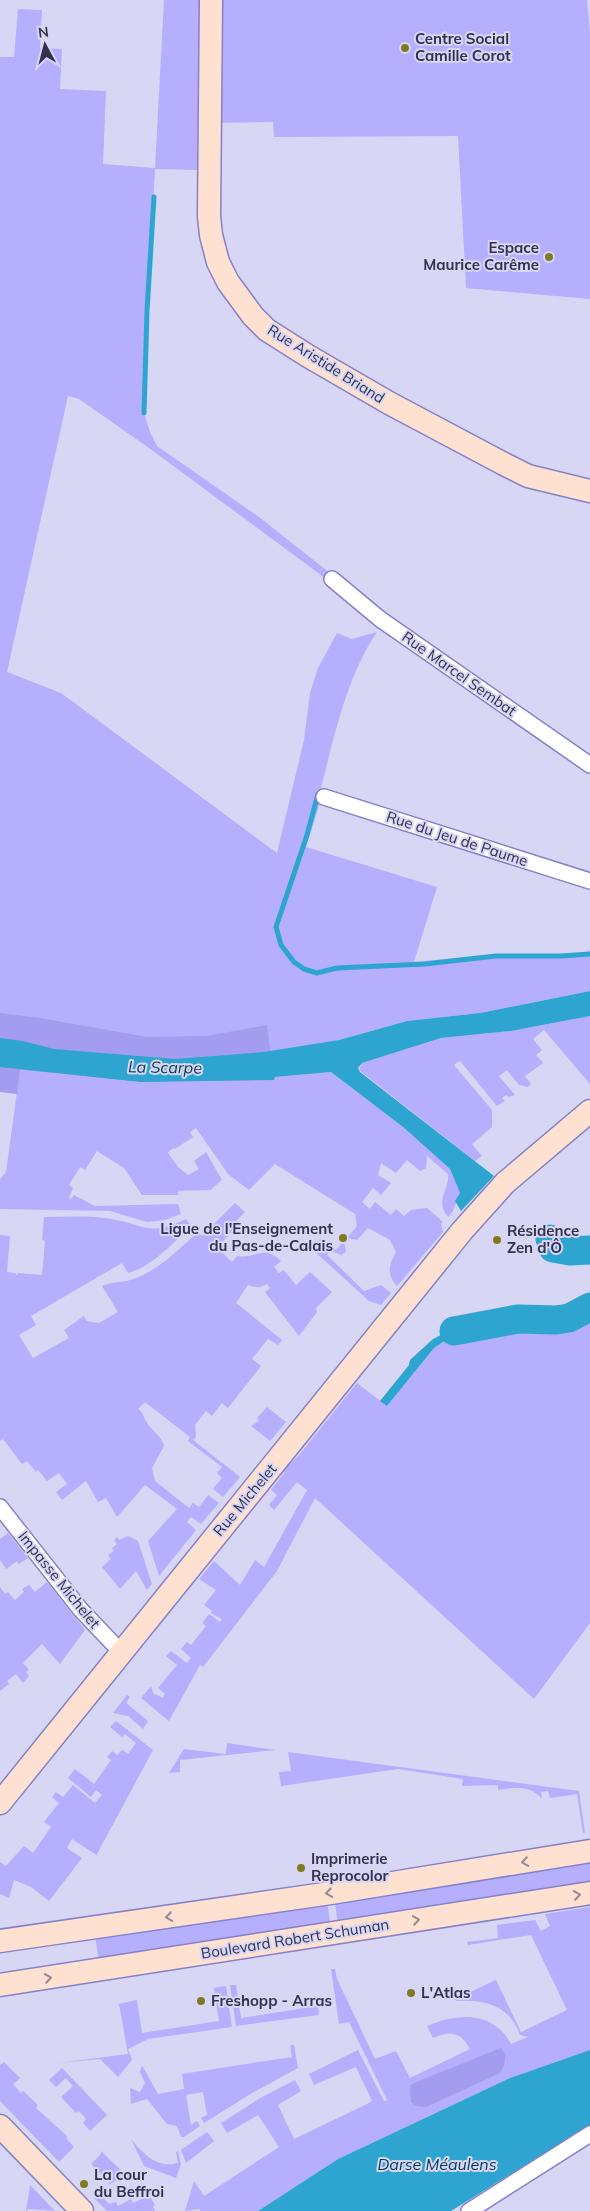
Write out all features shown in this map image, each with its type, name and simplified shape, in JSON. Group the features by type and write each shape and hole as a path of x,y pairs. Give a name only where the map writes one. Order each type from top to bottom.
{"main road":[{"name":"Rue Aristide Briand","path":"210,0 209,216 211,235 218,262 242,302 267,330 284,342 389,403 528,476 590,491"},
{"name":"Rue Michelet","path":"0,1803 278,1460 357,1358 498,1190 590,1112"},
{"path":"0,1941 330,1893 590,1851"},
{"name":"Boulevard Robert Schuman","path":"0,1985 590,1893"},
{"path":"0,2126 82,2211"}],"street":[{"name":"Rue Marcel Sembat","path":"332,579 380,619 590,765"},
{"name":"Rue du Jeu de Paume","path":"324,797 590,881"},
{"name":"Impasse Michelet","path":"0,1507 81,1610 121,1652"},
{"path":"469,2211 590,2134"}],"shaded area":[{"path":"164,0 201,0 197,170 155,169 147,311 144,413 157,446 259,517 340,581 333,584 149,448 79,399 68,396 7,672 61,693 277,853 304,740 310,693 318,668 337,633 352,639 377,632 356,670 341,712 318,799 319,806 306,847 437,887 414,962 498,954 580,954 590,951 590,991 480,1013 407,1021 339,1040 329,1057 0,1055 0,57 14,57 18,9 42,10 40,48 62,49 60,89 106,91 103,164 155,168"},
{"path":"220,0 587,0 590,32 590,299 466,288 458,136 274,137 273,122 218,123"},
{"path":"0,1013 40,1018 147,1037 207,1036 267,1025 274,1080 141,1082 20,1070 17,1094 0,1092"},
{"path":"590,1016 590,1084 544,1030 533,1039 542,1050 536,1055 543,1063 525,1076 531,1084 528,1087 519,1085 507,1070 499,1076 515,1095 509,1097 506,1095 502,1098 505,1101 497,1106 460,1061 454,1065 492,1110 492,1127 472,1144 482,1156 475,1161 359,1070 362,1063 441,1038 511,1031"},
{"path":"20,1070 141,1082 274,1080 275,1077 331,1072 403,1127 450,1169 460,1193 453,1211 448,1217 442,1206 442,1200 448,1174 427,1156 426,1168 420,1171 407,1160 396,1173 381,1163 378,1175 391,1183 381,1195 373,1188 362,1202 370,1209 375,1202 391,1215 396,1209 404,1216 411,1210 427,1208 443,1222 441,1224 443,1232 397,1286 390,1273 390,1265 396,1252 390,1240 368,1228 357,1240 347,1238 357,1226 355,1214 275,1164 249,1190 228,1174 196,1128 190,1132 193,1137 168,1153 178,1167 188,1175 199,1169 194,1161 206,1152 222,1180 210,1190 178,1191 178,1195 142,1195 124,1168 97,1151 85,1170 80,1167 69,1185 73,1188 69,1198 71,1199 74,1195 95,1206 178,1204 181,1214 165,1220 147,1222 110,1211 0,1209 0,1179 6,1172"},
{"path":"235,1203 245,1212 231,1226 234,1229 217,1248 232,1262 237,1256 269,1253 281,1261 274,1267 279,1273 284,1270 296,1285 310,1272 332,1292 316,1308 317,1312 299,1336 265,1292 270,1288 267,1284 258,1287 248,1285 236,1303 282,1340 278,1345 268,1339 252,1359 261,1366 228,1408 222,1403 212,1416 206,1411 195,1425 196,1437 193,1440 240,1477 223,1497 213,1489 222,1478 217,1473 222,1467 188,1441 190,1437 145,1402 138,1409 149,1426 161,1439 164,1446 152,1468 155,1481 189,1508 193,1503 199,1507 208,1495 219,1503 201,1524 191,1517 187,1522 196,1530 159,1576 148,1541 177,1509 145,1485 117,1517 106,1498 98,1502 86,1481 62,1500 56,1492 67,1484 59,1473 47,1481 27,1461 22,1464 3,1439 0,1441 0,1235 10,1236 7,1272 17,1275 18,1273 42,1275 45,1241 42,1240 44,1217 103,1218 123,1221 147,1228 163,1227 186,1219 191,1226 146,1265 128,1273 122,1263 31,1316 36,1325 19,1335 33,1358 69,1338 64,1330 84,1316 87,1321 99,1323 118,1312 102,1286 132,1280 145,1274 169,1258 198,1232 202,1236"},
{"path":"321,1238 336,1250 344,1241 346,1252 341,1255 331,1251 327,1255 364,1291 381,1285 391,1293 381,1305 369,1301 312,1249"},
{"path":"590,1316 590,1623 534,1699 315,1498 277,1571 203,1667 200,1665 169,1721 141,1698 151,1686 153,1693 163,1698 165,1694 158,1688 177,1665 166,1656 171,1651 187,1663 191,1658 181,1649 187,1642 191,1645 206,1626 202,1623 209,1614 220,1622 222,1619 211,1613 212,1611 204,1605 216,1590 199,1579 214,1561 240,1585 255,1560 264,1567 307,1490 297,1482 274,1510 269,1505 277,1495 271,1490 285,1472 283,1471 300,1454 357,1383 387,1406 434,1348 455,1334 501,1324 560,1323 584,1319"},
{"path":"267,1407 286,1422 270,1441 251,1426 259,1421 257,1418"},
{"path":"8,1533 28,1558 19,1564 17,1561 6,1569 0,1560 0,1539"},
{"path":"128,1536 138,1541 152,1584 147,1590 136,1571 120,1589 102,1567 111,1559 108,1555 114,1551 112,1548 117,1544 114,1540 117,1537 119,1540"},
{"path":"47,1582 85,1630 60,1664 42,1644 23,1663 29,1670 26,1672 29,1676 23,1683 16,1674 7,1681 9,1684 0,1691 0,1587 5,1594 8,1592 15,1600 24,1592 22,1589 29,1585 35,1592"},
{"path":"127,1695 130,1697 126,1703 148,1721 143,1729 128,1716 113,1713"},
{"path":"116,1721 153,1750 97,1854 98,1856 72,1839 67,1848 82,1858 49,1901 31,1887 14,1880 9,1898 0,1894 0,1862 6,1866 24,1846 33,1853 51,1827 44,1822 59,1803 52,1797 56,1792 63,1797 73,1785 95,1803 102,1795 96,1790 91,1797 68,1778 75,1769 94,1784 111,1760 107,1757 112,1751 117,1755 122,1750 128,1754 136,1743 125,1734 122,1737 110,1727"},
{"path":"227,1743 275,1750 180,1760 180,1772 169,1773 184,1749 226,1754"},
{"path":"288,1752 579,1791 585,1833 583,1833 577,1794 550,1798 548,1791 541,1792 542,1799 527,1789 498,1790 498,1785 462,1786 463,1779 398,1769 281,1786 279,1772 291,1771"},
{"path":"590,1859 590,1886 338,1925 335,1903"},
{"path":"327,1900 330,1922 99,1962 95,1935"},
{"path":"590,1907 590,2050 510,2078 338,2159 258,2211 200,2211 200,2209 185,2211 194,2181 204,2196 279,2147 258,2115 227,2133 221,2123 262,2097 295,2080 301,2091 278,2105 294,2139 367,2104 372,2101 356,2067 314,2085 309,2074 358,2050 384,2101 387,2100 349,2022 339,2024 331,1969 335,1969 337,1979 375,2059 396,2051 410,2078 470,2049 463,2039 454,2034 439,2035 433,2038 427,2026 438,2022 462,2017 474,2017 494,2025 511,2044 528,2037 520,2035 510,2017 495,2006 476,2001 456,2001 455,1999 496,1980 521,2032 567,2010 531,1935 468,1945 467,1942 498,1938 497,1925 535,1920 541,1931 550,1926 545,1914"},
{"path":"230,1985 236,1985 241,2018 318,2006 319,2015 236,2026"},
{"path":"226,1986 232,2027 148,2039 128,2049 132,2060 118,2077 100,2059 58,2063 128,2054 119,2004 137,2000 142,2033 219,2021 214,1988"},
{"path":"290,2045 294,2045 298,2068 252,2093 204,2123 201,2118 207,2115 203,2092 186,2095 191,2125 197,2121 200,2126 184,2137 181,2137 177,2126 167,2124 147,2099 131,2104 130,2088 140,2092 145,2083 140,2072 141,2067 143,2067 158,2094 184,2089 182,2074 292,2057"},
{"path":"501,2048 505,2060 500,2073 426,2107 416,2106 411,2102 410,2086 414,2083"},
{"path":"4,2062 20,2078 13,2084 21,2093 23,2091 38,2105 36,2108 67,2136 66,2138 74,2147 59,2162 0,2101 0,2065"},
{"path":"62,2068 107,2115 90,2131 83,2123 86,2119 79,2111 76,2113 61,2097 73,2086 66,2078 56,2087 49,2080"},
{"path":"207,2132 214,2141 186,2163 181,2150"},
{"path":"131,2139 146,2155 164,2164 178,2163 176,2152 178,2151 181,2164 176,2178 144,2166"},
{"path":"101,2151 126,2175 108,2185 106,2177 91,2164 101,2154"},
{"path":"30,2185 55,2211 29,2209 26,2211"},
{"path":"146,2190 155,2205 153,2207 155,2211 107,2211 94,2198 99,2193 109,2204 116,2202 118,2206 131,2199 133,2203 146,2197 144,2191"}],"water":[{"path":"590,991 590,1016 511,1031 441,1038 362,1063 358,1068 360,1072 494,1176 461,1211 455,1201 460,1193 450,1169 403,1127 331,1072 275,1077 274,1080 141,1082 0,1067 0,1038 23,1041 54,1049 175,1059 264,1052 339,1040 407,1021 480,1013"},
{"path":"590,1245 590,1258 567,1260 547,1254 546,1246"},
{"path":"590,1307 590,1316 584,1319 560,1323 501,1324 455,1334 434,1348 387,1406 380,1401 409,1365 410,1360 433,1339 454,1328 518,1319 556,1320 569,1318"},
{"name":"Darse Méaulens","path":"590,2050 590,2125 451,2211 258,2211 338,2159 510,2078"}],"waterway":[{"path":"144,413 147,311 154,197"},
{"path":"318,794 307,835 276,927 281,945 294,962 304,969 317,973 337,968 425,964 496,956 590,954"},
{"name":"La Scarpe","path":"550,1239 553,1248 570,1251 590,1250"},
{"path":"454,1331 518,1319 556,1320 569,1318 590,1307"}],"place":[{"name":"Centre Social Camille Corot","path":"405,48"},
{"name":"Espace Maurice Carême","path":"549,257"},
{"name":"Ligue de l'Enseignement du Pas-de-Calais","path":"343,1238"},
{"name":"Résidence Zen d'Ô","path":"497,1240"},
{"name":"Imprimerie Reprocolor","path":"301,1868"},
{"name":"L'Atlas","path":"411,1993"},
{"name":"Freshopp - Arras","path":"201,2001"},
{"name":"La cour du Beffroi","path":"84,2184"}]}
